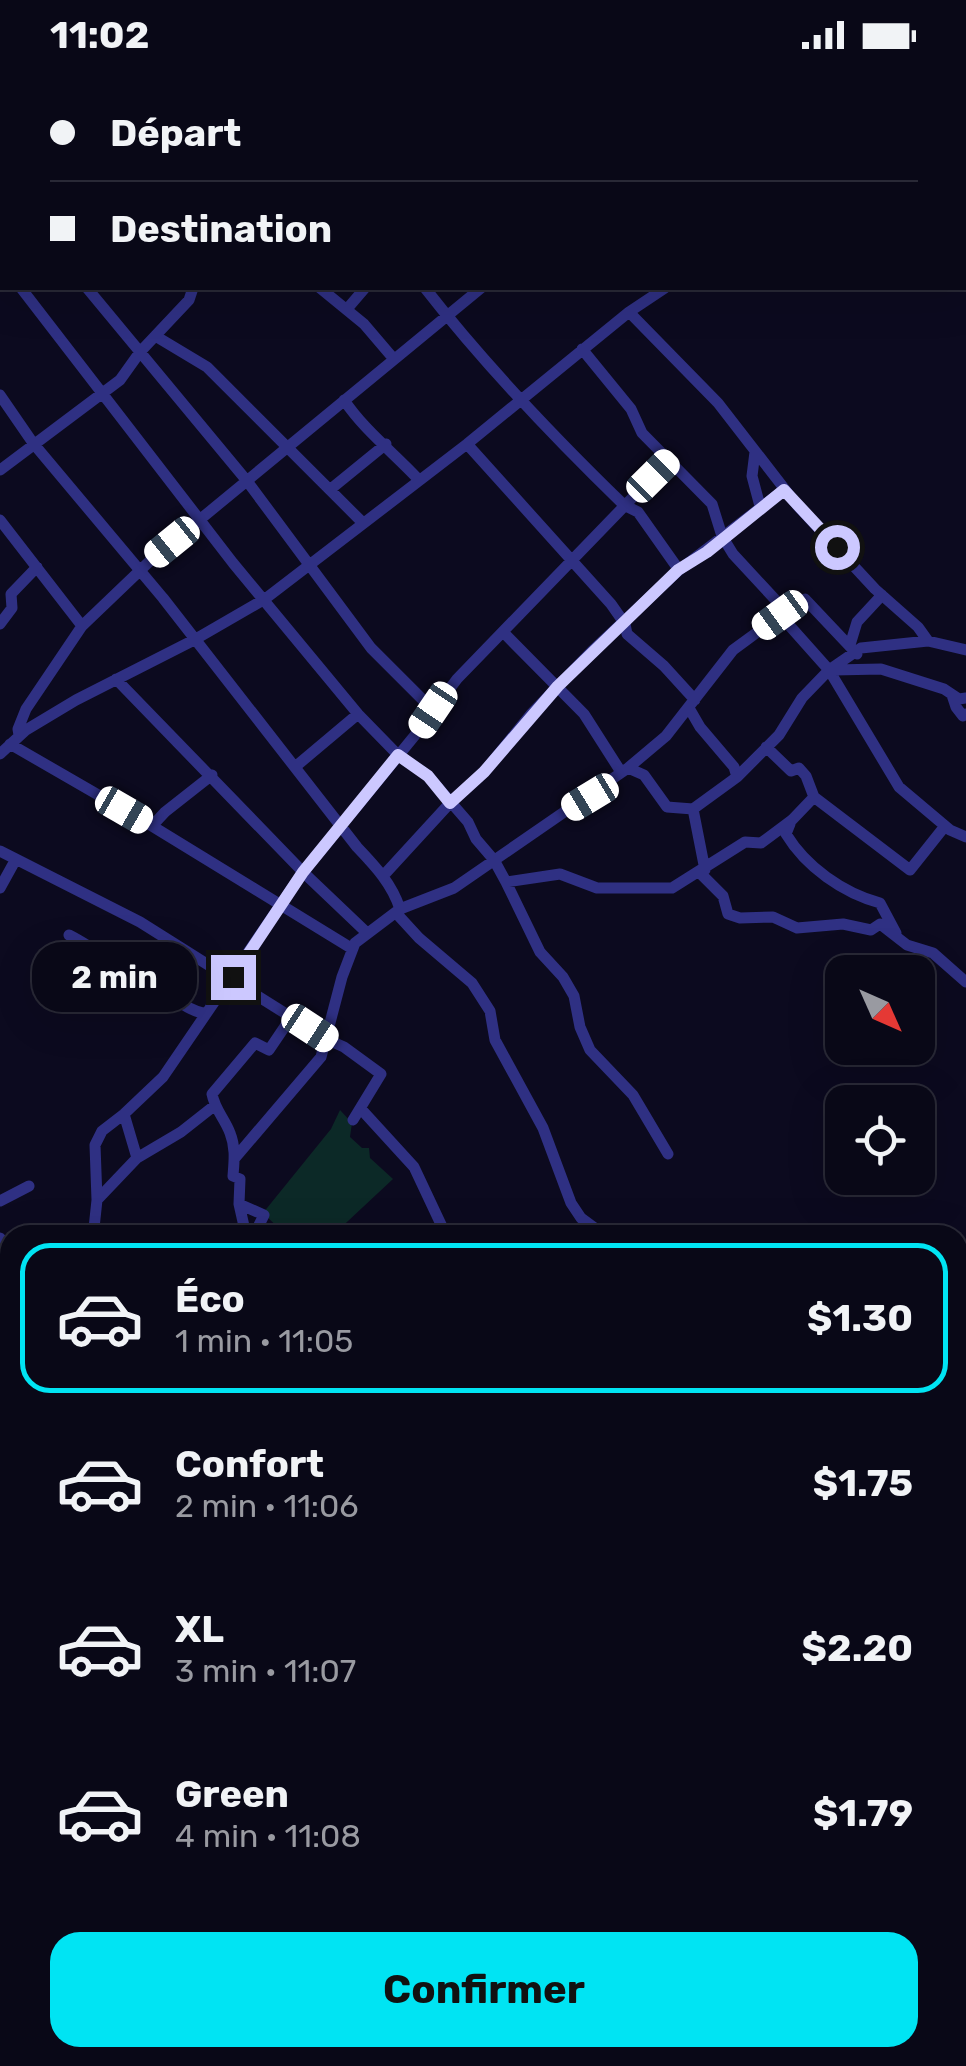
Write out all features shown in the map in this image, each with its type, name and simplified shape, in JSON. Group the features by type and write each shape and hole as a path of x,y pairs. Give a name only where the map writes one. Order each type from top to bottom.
{"street":[{"path":"22,290 233,564 358,714 398,755 428,776 494,860 540,952 574,996 580,1027 590,1050 633,1095 668,1154"},
{"path":"89,290 247,481 371,648 433,710"},
{"path":"0,470 124,375 188,300 192,290"},
{"path":"322,290 394,358"},
{"path":"346,309 363,290"},
{"path":"428,290 522,400 624,506 638,512 678,570"},
{"path":"14,740 26,709 82,626 139,570 479,290"},
{"path":"0,754 14,740 116,679 265,599 662,290"},
{"path":"629,312 718,403 784,490 928,641"},
{"path":"157,337 206,367 363,523"},
{"path":"582,349 632,409 642,433 712,504 722,536 733,554 830,670 898,787 966,837"},
{"path":"0,396 32,443 384,876 394,890 399,912 419,938 472,983 490,1011 496,1040 543,1128 571,1204 590,1225"},
{"path":"344,400 358,422 386,444 419,480"},
{"path":"332,488 386,444"},
{"path":"467,444 611,604 627,634 659,662 692,704 700,728 734,766 736,777"},
{"path":"755,452 752,476 760,506"},
{"path":"94,1225 98,1200 96,1141 106,1125 124,1114 163,1077 303,872 457,678 668,461"},
{"path":"384,876 450,803 484,772 558,686 678,570 707,552 722,536 784,490"},
{"path":"0,520 82,626"},
{"path":"0,624 12,608 11,594 38,567"},
{"path":"854,650 857,622 882,595"},
{"path":"236,1158 314,1070 351,948 366,932 399,912 454,888 590,797 665,738 734,650 782,612 805,599 854,650"},
{"path":"503,632 596,729 624,770 644,775 667,808 693,809 736,777 779,734 802,698 854,650 928,641 966,650"},
{"path":"830,670 881,669 966,698"},
{"path":"116,679 366,932"},
{"path":"952,694 960,712 966,714"},
{"path":"294,767 358,714"},
{"path":"14,740 351,948"},
{"path":"766,747 789,771 798,768 806,776 814,797 910,870 946,826"},
{"path":"152,826 212,775"},
{"path":"506,882 560,874 597,888 672,888 745,842 761,843 814,797"},
{"path":"693,809 703,871 723,896 728,914 740,918 773,917 797,928 843,924 871,930 880,924 908,945 933,953 966,982"},
{"path":"792,820 786,834 800,854 833,882 859,897 880,902 896,934"},
{"path":"0,851 112,906 233,977 381,1074 353,1120"},
{"path":"0,888 16,859"},
{"path":"69,935 192,1012 206,1014"},
{"path":"244,1225 239,1204 240,1179 233,1176 236,1158 230,1132 214,1106 212,1094 255,1043 269,1050 292,1016"},
{"path":"98,1200 137,1158 168,1141 214,1106"},
{"path":"361,1109 414,1167 441,1225"},
{"path":"124,1114 137,1158"},
{"path":"0,1202 29,1186"},
{"path":"239,1204 264,1216 259,1225"}],"green space":[{"path":"340,1110 352,1123 350,1137 362,1148 369,1148 370,1158 393,1179 344,1225 276,1225 263,1213 331,1129"}],"route":[{"path":"233,977 303,872 398,755 428,776 450,803 484,772 558,686 678,570 707,552 722,536 784,490 837,547"}]}
